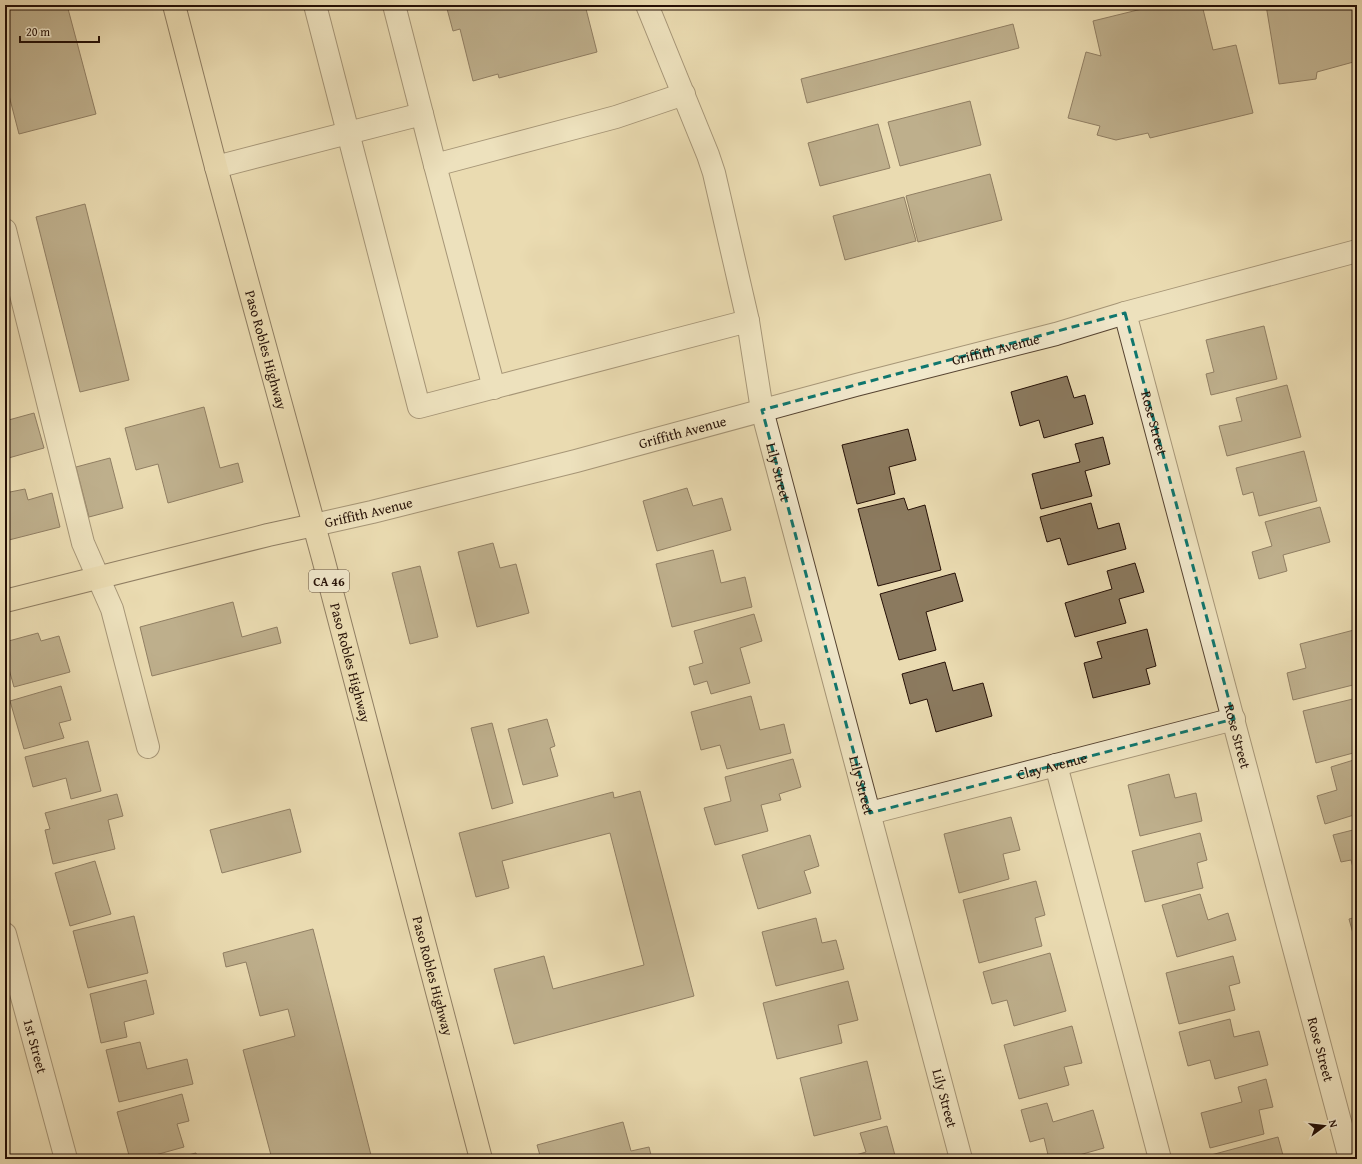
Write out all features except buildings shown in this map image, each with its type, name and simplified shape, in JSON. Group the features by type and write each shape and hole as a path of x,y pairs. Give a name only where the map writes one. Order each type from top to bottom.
{"main road":[{"name":"Paso Robles Highway","path":"174,5 216,167 314,524 481,1159"},
{"name":"Griffith Avenue","path":"5,600 314,524"}],"street":[{"path":"315,5 419,407 748,321"},
{"path":"394,5 494,388"},
{"name":"Lily Street","path":"647,5 684,94 714,173 748,321 762,410 962,1159"},
{"path":"435,165 616,117 684,94"},
{"path":"216,167 422,114"},
{"path":"5,230 83,544 112,609 148,747"},
{"name":"Griffith Avenue","path":"314,524 372,512 576,460 856,385 1056,334 1125,313 1357,251"},
{"name":"Rose Street","path":"1125,313 1350,1159"},
{"name":"Clay Avenue","path":"870,813 1234,719"},
{"path":"1056,765 1160,1159"},
{"name":"1st Street","path":"5,934 66,1159"}],"highlighted area":[{"path":"1125,313 1234,719 870,813 762,410"}]}
